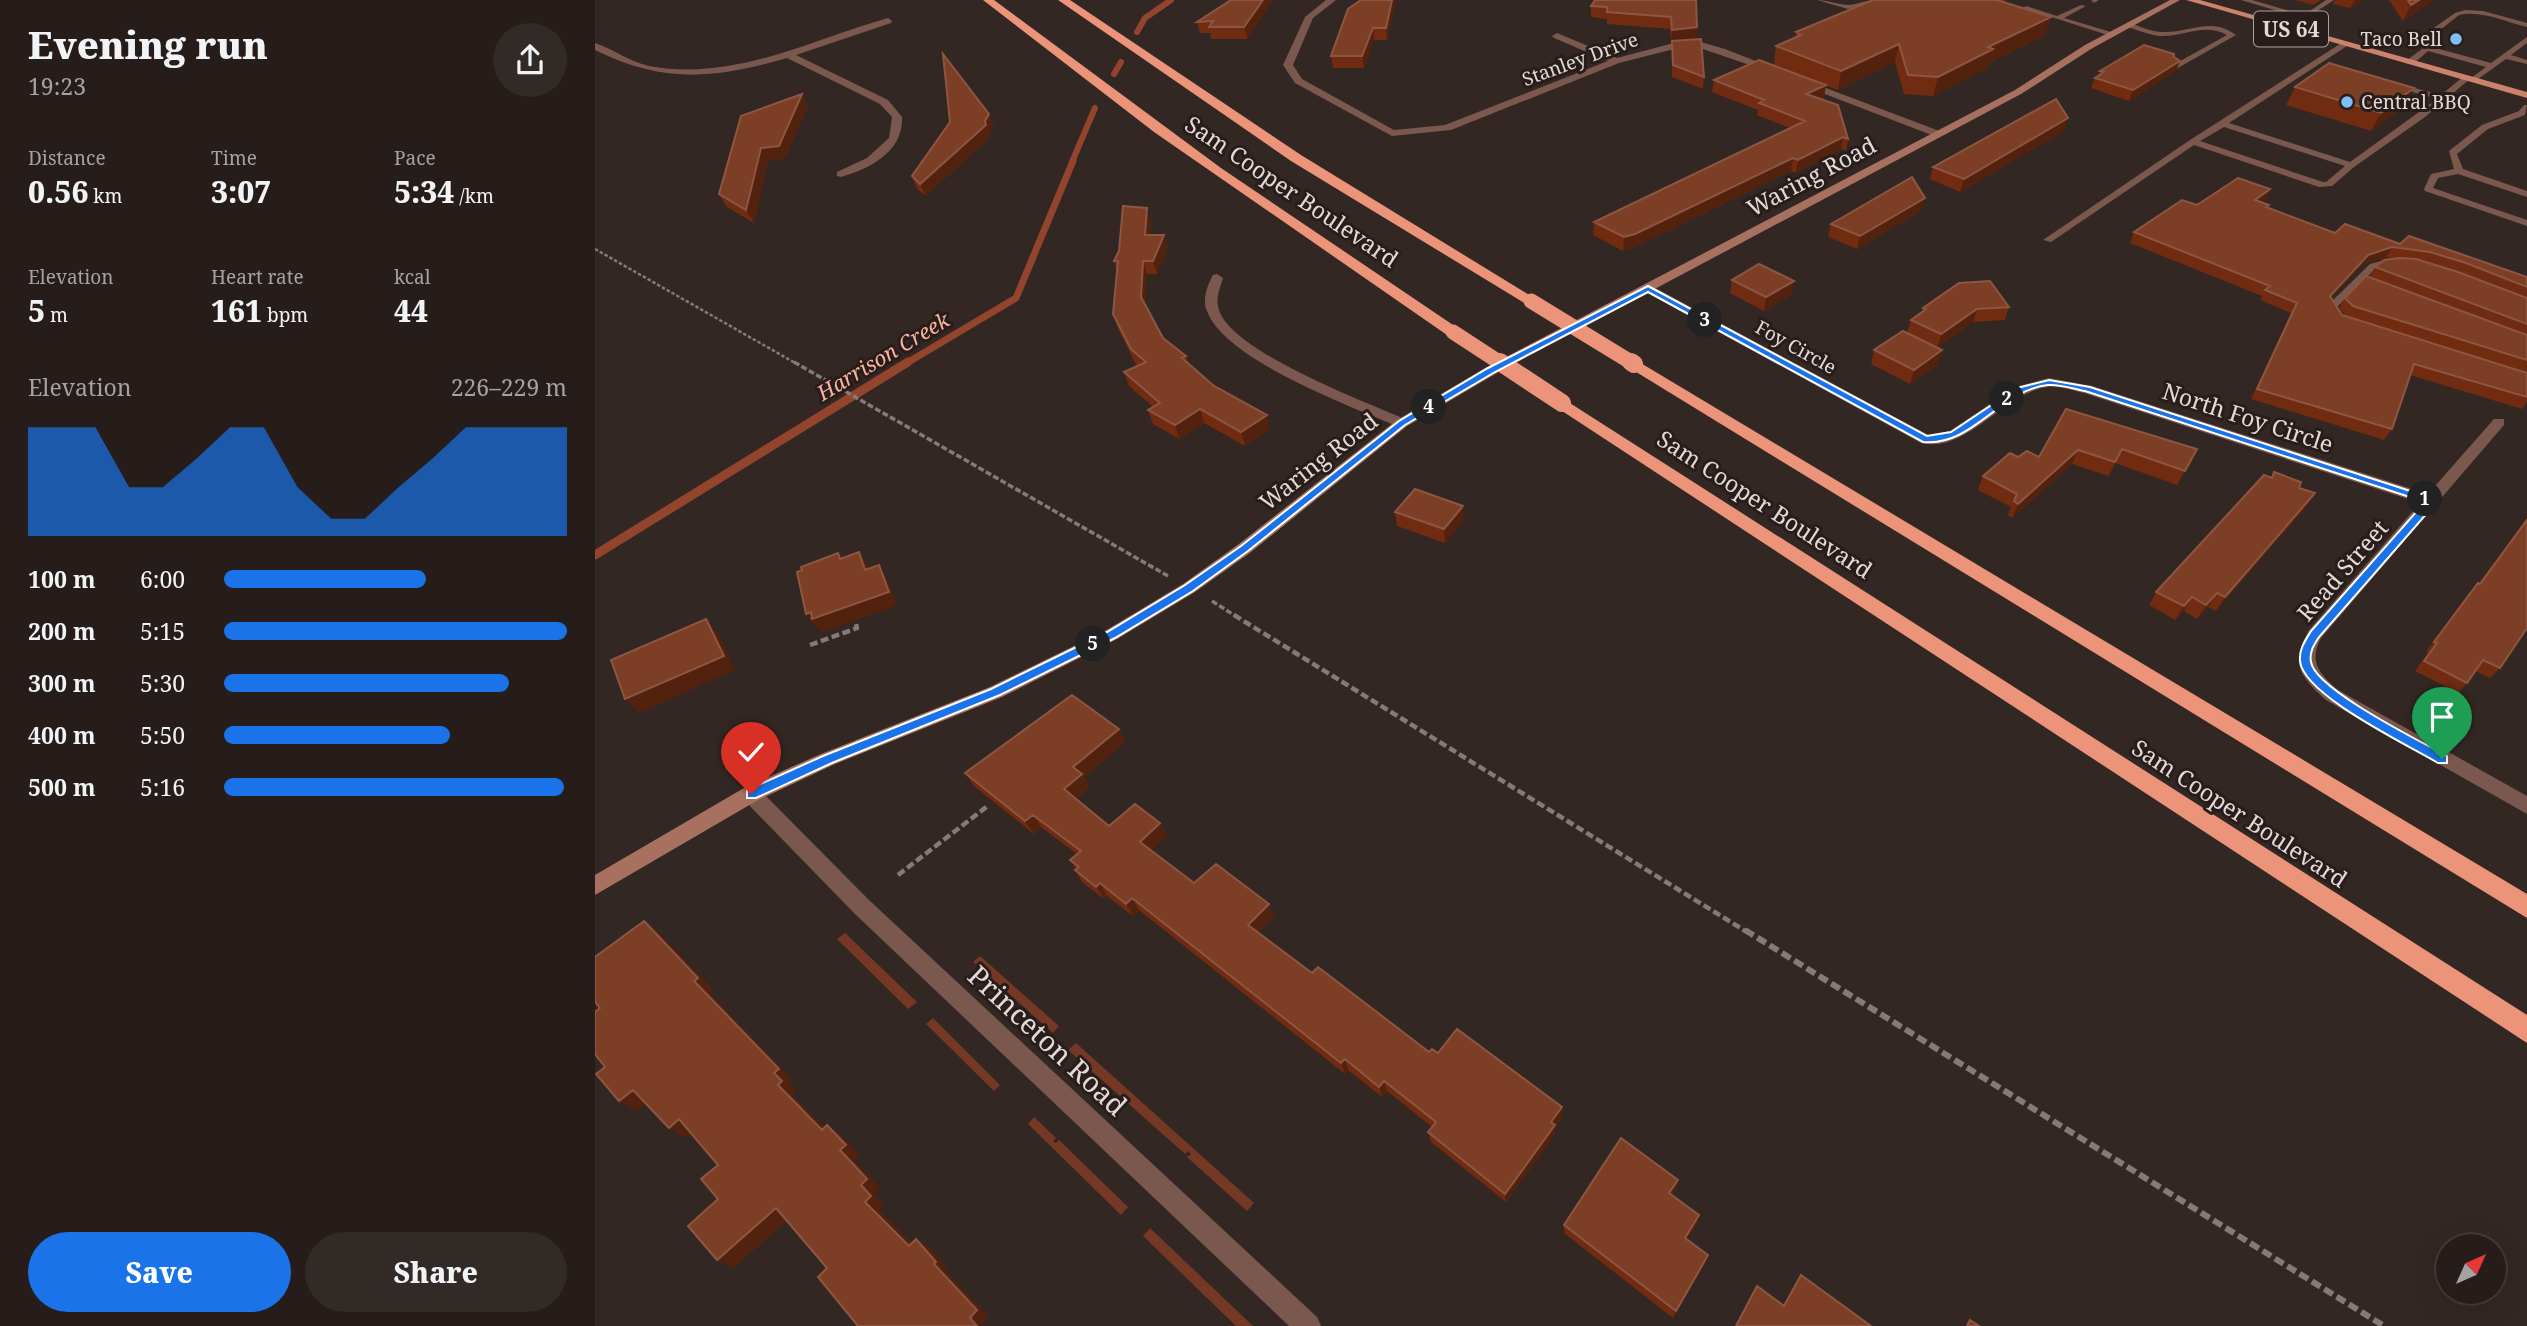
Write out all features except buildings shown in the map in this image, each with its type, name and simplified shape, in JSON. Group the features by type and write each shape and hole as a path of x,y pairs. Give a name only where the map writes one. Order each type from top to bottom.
{"highway":[{"name":"Sam Cooper Boulevard","path":"988,0 1168,138 1312,238 2527,1030"},
{"name":"Sam Cooper Boulevard","path":"1063,0 1296,158 2527,907"}],"main road":[{"name":"Waring Road","path":"595,886 751,794 816,764 930,720 1043,670 1111,635 1189,588 1245,548 1402,423 1492,370 2039,80 2111,35 2176,0"},
{"name":"US 64","path":"2190,0 2527,96"}],"street":[{"name":"Stanley Drive","path":"1332,0 1308,17 1288,65 1298,81 1392,133 1447,128 1616,61 1670,47 1697,44 1722,51 1938,134"},
{"path":"599,48 638,66 677,71 734,66 787,54 888,21"},
{"path":"1557,36 1616,61"},
{"path":"787,54 884,102 897,117 898,135 885,150 862,165 841,174"},
{"path":"1217,278 1210,302 1213,313 1240,341 1301,377 1402,423"},
{"name":"Foy Circle","path":"1648,288 1926,440 1954,435 2020,390 2049,382"},
{"name":"North Foy Circle","path":"2049,382 2087,388 2432,501"},
{"name":"Read Street","path":"2499,422 2315,634 2306,650 2305,664 2313,678 2332,695 2358,712 2527,806"},
{"name":"Princeton Road","path":"751,794 812,859 1308,1326"}],"lane":[{"path":"1820,0 1847,7 1873,0"},
{"path":"2244,0 2305,17 2331,0"},
{"path":"2035,4 2026,8 2111,35"},
{"path":"2058,18 2083,6"},
{"path":"2246,16 2264,6"},
{"path":"2492,66 2426,48 2421,41 2461,13 2483,13 2527,25"},
{"path":"2130,25 2163,34 2202,26 2226,31 2232,35 2176,67"},
{"path":"2193,142 2322,185 2329,184 2351,165 2527,39"},
{"path":"2048,240 2193,142 2346,44"},
{"path":"2410,62 2426,48"},
{"path":"2505,56 2527,62"},
{"path":"2319,62 2332,65"},
{"path":"2381,80 2443,98"},
{"path":"2459,171 2452,153 2485,127 2522,113 2527,107"},
{"path":"2223,124 2351,165"},
{"path":"2527,194 2459,171 2434,176 2428,189 2527,223"},
{"path":"2354,325 2341,321 2331,308 2373,266 2394,261 2405,264"},
{"path":"2359,279 2372,284"}],"path":[{"path":"595,249 1276,638 2383,1326"},
{"path":"810,645 857,628 856,624"},
{"path":"898,875 989,805"}],"shaded area":[{"path":"845,933 917,1002 908,1009 837,939"},
{"path":"980,956 1059,1026 1053,1033 1006,991 1009,989 1003,989 973,962"},
{"path":"933,1018 1000,1085 994,1091 926,1024"},
{"path":"1076,1043 1254,1203 1247,1211 1187,1157 1191,1154 1188,1151 1185,1154 1068,1050"},
{"path":"1034,1117 1056,1138 1053,1141 1056,1143 1059,1140 1128,1207 1121,1215 1028,1124"},
{"path":"1150,1228 1253,1326 1236,1326 1143,1236"}],"waterway":[{"name":"Harrison Creek","path":"1137,32 1145,18 1171,0"},
{"name":"Harrison Creek","path":"1114,74 1121,62"},
{"name":"Harrison Creek","path":"1072,162 1095,108"},
{"name":"Harrison Creek","path":"905,364 1016,298 1073,161"},
{"name":"Harrison Creek","path":"595,555 908,362"}],"place":[{"name":"Taco Bell","path":"2456,39"},
{"name":"Central BBQ","path":"2347,102"}],"route":[{"path":"751,794 828,759 996,692 1111,635 1189,588 1245,548 1402,423 1492,370 1648,288 1926,440 1954,435 2020,390 2049,382 2087,388 2432,501 2315,634 2306,650 2305,664 2313,678 2332,695 2442,759"}]}
